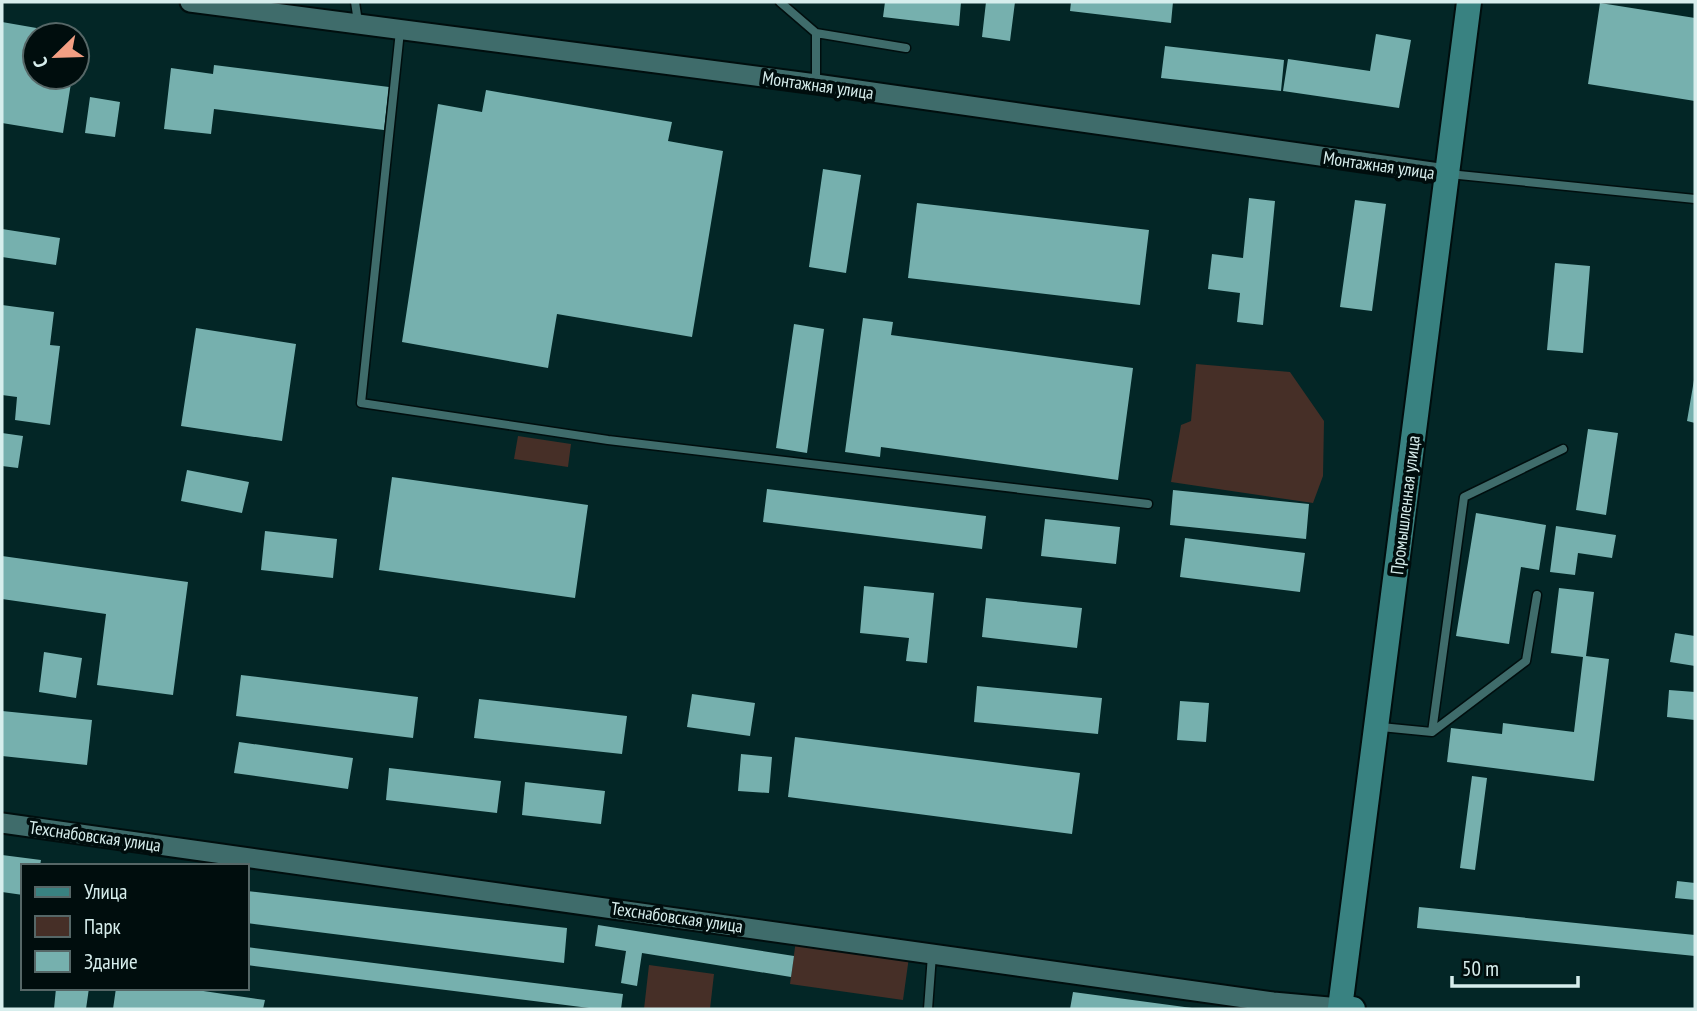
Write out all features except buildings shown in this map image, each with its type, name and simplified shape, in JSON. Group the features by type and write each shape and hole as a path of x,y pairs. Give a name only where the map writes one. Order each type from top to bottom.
{"main road":[{"name":"Промышленная улица","path":"1344,1009 1469,2"}],"street":[{"name":"Монтажная улица","path":"190,2 816,84 1446,174"},
{"name":"Техснабовская улица","path":"2,823 1273,1002 1344,1009"}],"lane":[{"path":"355,2 358,24"},
{"path":"780,2 816,33 906,48"},
{"path":"400,31 361,403 608,440 1148,504"},
{"path":"816,33 816,84"},
{"path":"1446,174 1695,199"},
{"path":"1432,732 1464,497 1563,449"},
{"path":"1378,726 1432,732 1526,662 1537,594"},
{"path":"928,1009 932,953"}],"green space":[{"path":"1196,364 1290,372 1324,421 1323,476 1313,503 1171,482 1181,425 1191,421"},
{"path":"518,436 571,444 568,467 514,459"},
{"path":"796,940 909,957 903,1000 790,984"},
{"path":"649,965 714,974 710,1009 644,1009"}]}
